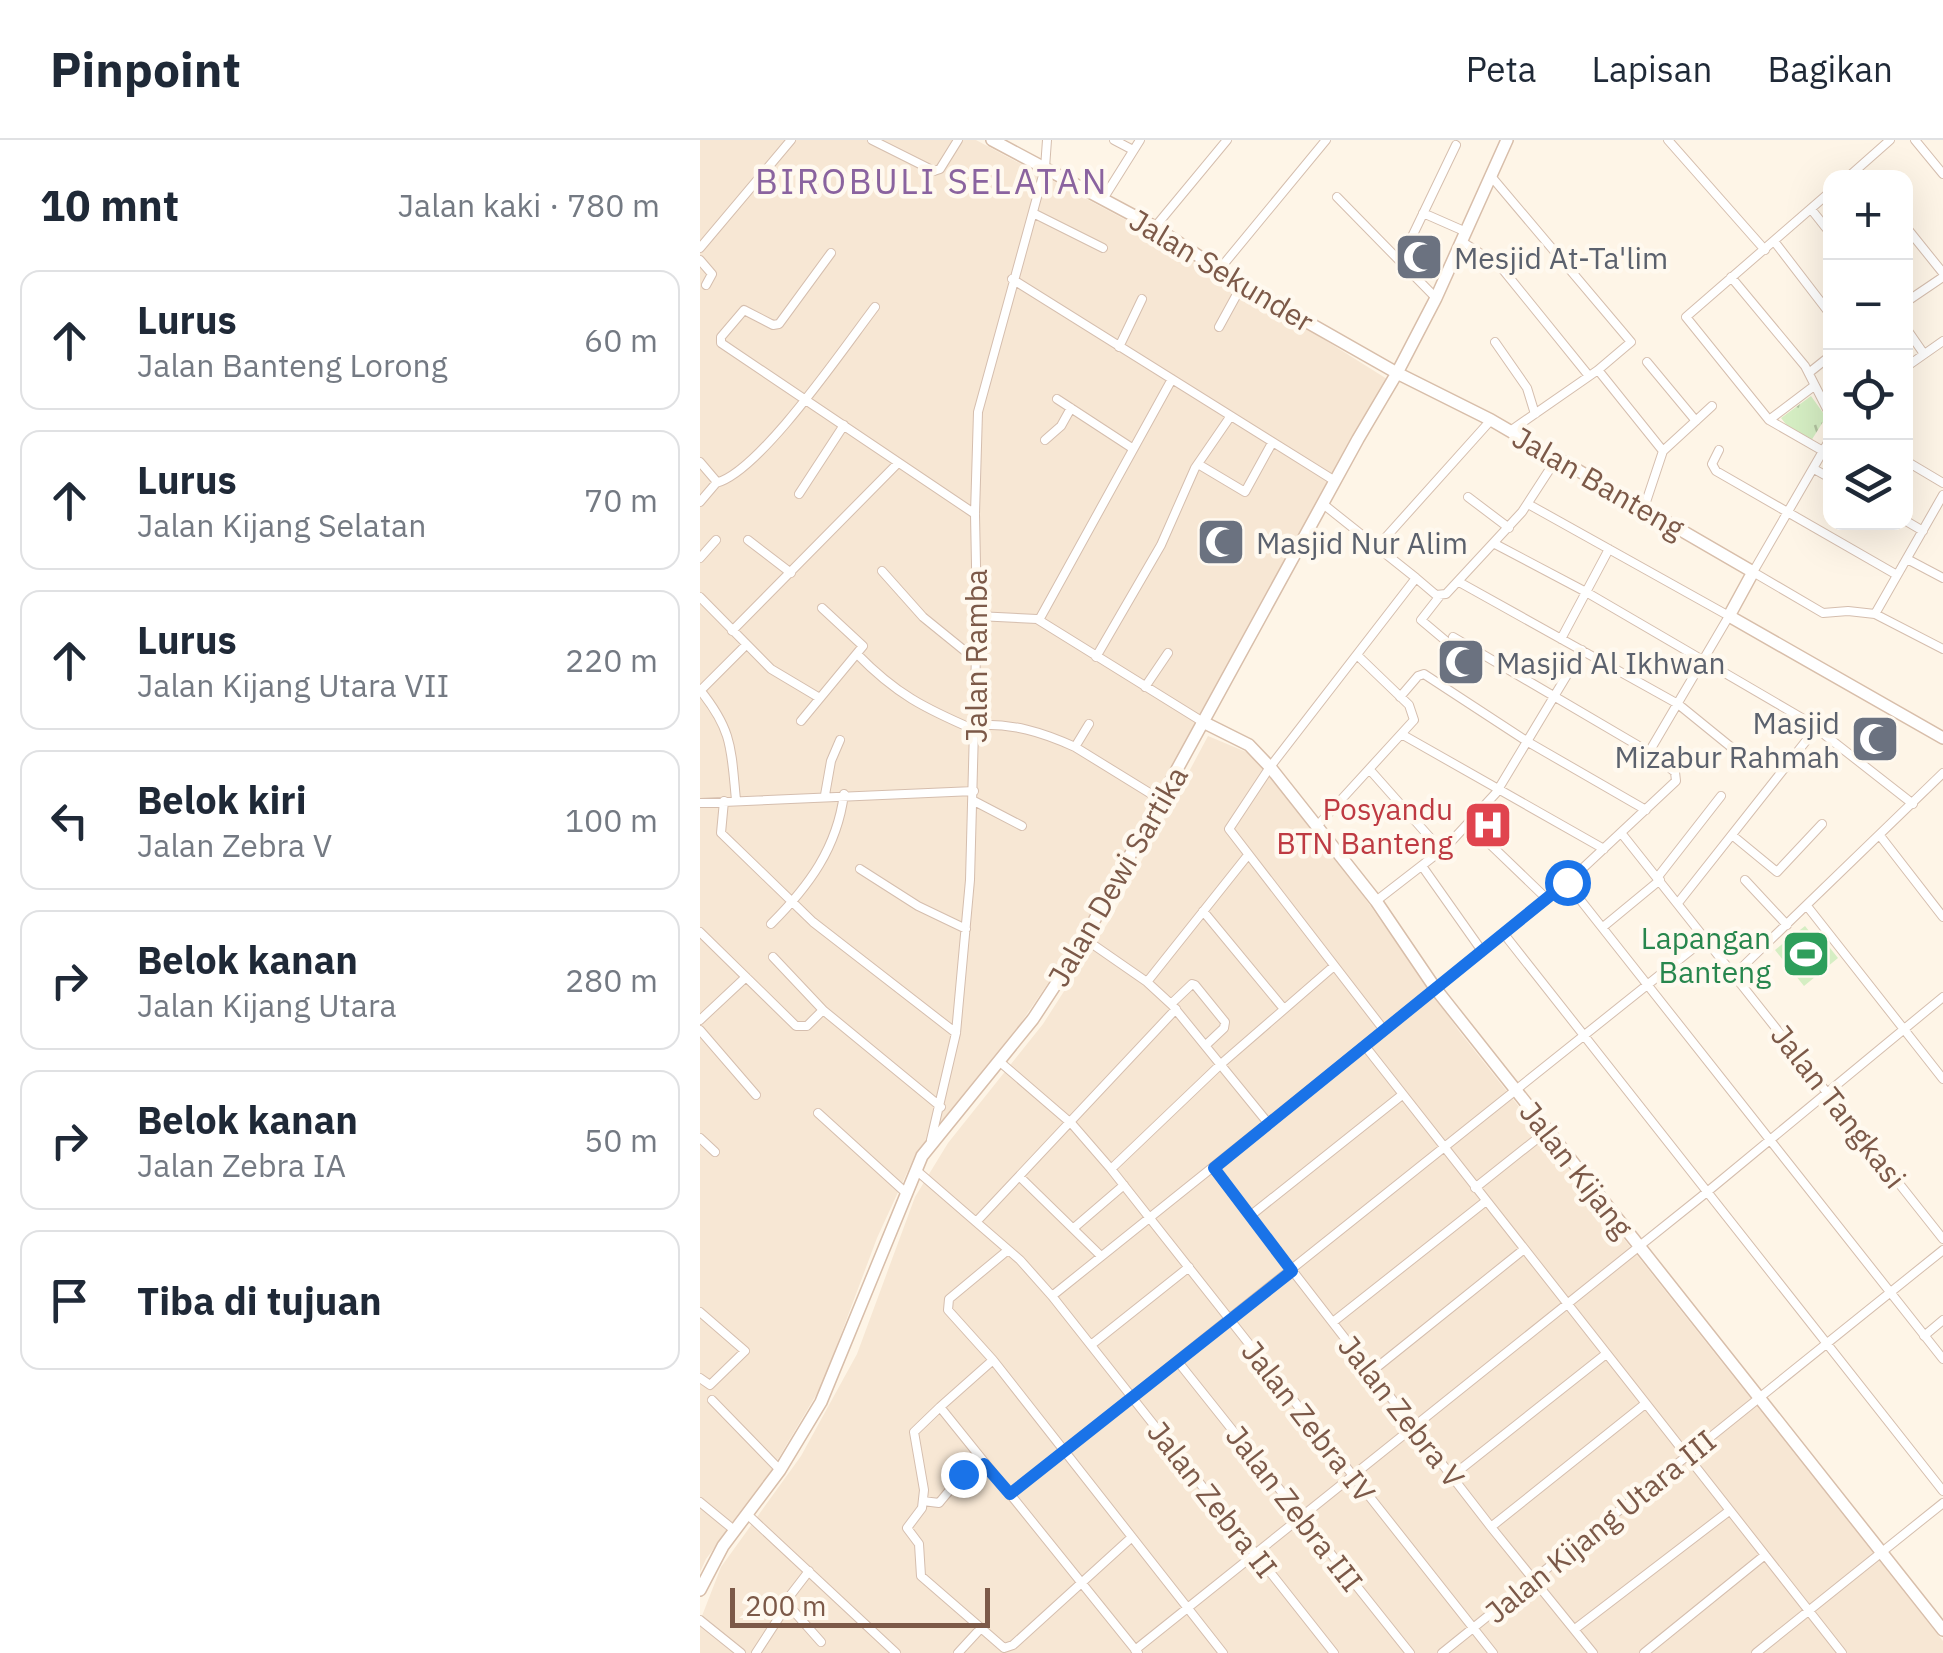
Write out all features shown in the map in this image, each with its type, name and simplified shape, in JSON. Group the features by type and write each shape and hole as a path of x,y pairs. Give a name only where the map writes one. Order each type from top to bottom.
{"street":[{"path":"872,140 934,172 958,140"},
{"name":"Jalan Sekunder","path":"992,140 1155,227 1218,271 1397,374"},
{"name":"Jalan Ramba","path":"927,1149 941,1107 956,1033 966,929 976,728 979,406 1033,213 1047,140"},
{"path":"1114,140 1133,150"},
{"path":"1104,199 1140,140"},
{"path":"1155,227 1226,140"},
{"path":"1218,271 1326,140"},
{"path":"1857,168 1890,140"},
{"path":"1915,140 1943,174"},
{"path":"700,248 786,142"},
{"path":"1673,142 1764,250"},
{"name":"Jalan Dewi Sartika","path":"700,1590 708,1570 780,1470 821,1402 905,1192 927,1149 1039,1011 1085,939 1397,374 1436,298 1502,143"},
{"path":"1408,246 1456,145"},
{"path":"1490,175 1630,341 1598,370 1510,432"},
{"path":"1336,197 1436,298"},
{"path":"1649,752 1823,451 1769,420 1686,320 1688,313 1823,198"},
{"path":"1811,209 1823,224"},
{"path":"1423,212 1500,266 1589,376"},
{"path":"1033,213 1103,248"},
{"path":"1913,236 1943,275 1913,297"},
{"path":"1774,241 1823,305"},
{"path":"831,253 779,324 773,325 745,310 720,338 724,346 975,514"},
{"path":"700,260 713,276 706,285"},
{"path":"1732,277 1810,372 1823,402"},
{"path":"1012,279 1335,481"},
{"path":"1219,327 1242,285"},
{"path":"1120,346 1142,299"},
{"path":"700,502 716,483 742,469 875,307"},
{"path":"1913,338 1924,354"},
{"path":"1913,362 1943,341"},
{"path":"1495,342 1527,388 1535,414"},
{"path":"1647,362 1696,421"},
{"path":"1810,372 1823,362"},
{"path":"1598,370 1663,450"},
{"name":"Jalan Banteng","path":"1397,374 1491,420 1754,572"},
{"path":"1039,620 1172,380"},
{"path":"1769,420 1814,386"},
{"path":"1057,399 1132,448"},
{"path":"1644,508 1663,450 1712,406"},
{"path":"1045,440 1062,426 1071,408"},
{"path":"1096,658 1162,545 1198,464 1230,417"},
{"path":"1378,546 1491,420"},
{"path":"800,494 844,425"},
{"path":"1198,464 1245,492 1272,443"},
{"path":"1719,450 1712,464 1716,471 1897,575"},
{"path":"1459,652 1421,620 1439,597 1496,544 1528,504 1556,458"},
{"path":"700,462 716,483"},
{"path":"732,631 898,463"},
{"path":"1913,465 1943,483"},
{"path":"1814,469 1823,474"},
{"path":"1468,497 1509,528"},
{"path":"1874,614 1941,502"},
{"path":"1323,504 1439,597"},
{"name":"Jalan Banteng","path":"1528,504 1943,738"},
{"path":"1913,525 1923,530"},
{"path":"700,558 716,540"},
{"path":"748,540 790,574"},
{"path":"1496,544 1704,659 1817,727 1912,804"},
{"path":"1561,638 1609,549"},
{"path":"1907,559 1943,578"},
{"path":"882,572 923,617 976,660"},
{"path":"1754,572 1823,613 1874,614 1943,649"},
{"path":"1384,1030 1248,856 1229,826 1270,766 1416,578"},
{"path":"1459,582 1678,704 1742,756"},
{"path":"700,598 777,673 818,697"},
{"path":"800,721 862,644 822,608"},
{"path":"978,616 1039,620 1204,722"},
{"path":"1052,1296 1547,899 1622,834 1677,777 1676,772 1649,752 1452,637"},
{"path":"736,800 729,736 721,716 700,691 746,644"},
{"path":"1376,901 1441,850 1501,788 1582,650"},
{"path":"1146,687 1168,653"},
{"path":"856,654 894,690 928,710 976,728 1019,727 1074,747 1161,800"},
{"path":"1318,825 1403,735 1414,715 1357,655"},
{"path":"1400,697 1424,674 1528,742 1646,810"},
{"name":"Jalan Kijang","path":"1204,722 1242,741 1270,766 1376,901 1435,988 1516,1092 1943,1630"},
{"path":"1074,747 1089,724"},
{"path":"1678,903 1817,727"},
{"path":"1403,735 1604,849"},
{"path":"825,795 840,740"},
{"path":"1370,770 1441,850"},
{"path":"1736,974 1943,774"},
{"path":"772,924 812,880 834,840 844,794"},
{"path":"700,802 844,794 974,796 1022,826"},
{"path":"1603,927 1659,879 1721,796"},
{"path":"724,802 721,832 813,922 956,1033"},
{"path":"1469,824 1547,899"},
{"path":"1732,835 1777,872 1822,824"},
{"name":"Jalan Tangkasi","path":"1622,834 1943,1239"},
{"path":"1881,836 1943,917"},
{"path":"1147,982 1248,856"},
{"path":"1422,866 1482,951"},
{"path":"860,868 918,906 966,929"},
{"path":"1745,880 1787,925"},
{"path":"1567,882 1943,1360"},
{"path":"1807,906 1943,1079"},
{"path":"1204,911 1284,1010"},
{"path":"700,932 799,1027 808,1025 822,1010"},
{"path":"1504,934 1943,1491"},
{"path":"1010,1494 1134,1399 1706,938"},
{"path":"1085,939 1147,982 1173,1007 1268,1122"},
{"path":"773,957 822,1010 941,1107"},
{"path":"1110,1169 1221,1064 1334,966"},
{"path":"700,1020 746,977"},
{"path":"977,1221 1072,1124 1192,984 1225,1024 1206,1045"},
{"path":"940,1407 1137,1652 1351,1474 1707,1192 1943,997"},
{"path":"700,1030 756,1095"},
{"path":"1365,1046 1842,1653"},
{"name":"Jalan Zebra IV","path":"1000,1062 1072,1124 1124,1185 1493,1653"},
{"path":"1250,1216 1402,1095"},
{"path":"818,1112 905,1192"},
{"path":"1475,1188 1548,1130"},
{"path":"700,1138 715,1152"},
{"name":"Jalan Zebra V","path":"1214,1168 1593,1653"},
{"name":"Jalan Zebra II","path":"916,1169 977,1221 1052,1296 1334,1653"},
{"path":"1020,1177 1101,1256"},
{"path":"1075,1227 1124,1185"},
{"path":"1333,1322 1486,1201"},
{"path":"1008,1250 949,1298 948,1310 993,1360 1223,1653"},
{"path":"1371,1372 1523,1250"},
{"name":"Jalan Kijang Utara III","path":"1442,1653 1943,1250"},
{"path":"1090,1345 1188,1267"},
{"path":"700,1312 745,1352 710,1385 700,1378"},
{"path":"1924,1336 1943,1320"},
{"path":"1452,1476 1606,1354"},
{"path":"993,1360 914,1432 923,1500 922,1508 907,1528 919,1544 919,1570 927,1583 1004,1648 1132,1537"},
{"name":"Jalan Zebra III","path":"1179,1363 1410,1653"},
{"path":"712,1400 780,1470"},
{"path":"1491,1527 1646,1404"},
{"path":"923,1500 939,1504 963,1474 984,1464"},
{"path":"700,1502 734,1530"},
{"path":"1756,1653 1943,1503"},
{"path":"1575,1629 1729,1511"},
{"path":"748,1515 896,1653"},
{"path":"1644,1653 1766,1555"},
{"path":"756,1653 808,1572"},
{"path":"789,1602 795,1616 822,1642"},
{"path":"700,1620 741,1653"},
{"path":"958,1653 980,1628"},
{"path":"879,1653 886,1644"}],"shaded area":[{"path":"700,140 976,140 1180,249 1387,379 1074,945 1014,1033 916,1153 877,1238 822,1385 768,1476 700,1572"},
{"path":"1208,736 1251,754 1364,897 1459,1031 1943,1641 1943,1653 700,1653 700,1621 721,1567 801,1456 857,1354 915,1197 948,1143 1043,1024 1111,918"}],"green space":[{"path":"1811,396 1823,413 1823,422 1811,441 1789,428 1781,418"},
{"name":"Lapangan Banteng","path":"1805,926 1817,941 1822,938 1838,958 1804,986 1775,950"}],"place":[{"name":"Mesjid At-Ta'lim","path":"1419,257"},
{"name":"Masjid Nur Alim","path":"1221,542"},
{"name":"Masjid Al Ikhwan","path":"1461,662"},
{"name":"Masjid Mizabur Rahmah","path":"1875,739"},
{"name":"Posyandu BTN Banteng","path":"1488,825"},
{"name":"Lapangan Banteng","path":"1806,954"}],"district":[{"name":"BIROBULI SELATAN","path":"932,181"}],"route":[{"path":"963,1474 984,1464 1010,1494 1292,1271 1214,1168 1567,882"}]}
